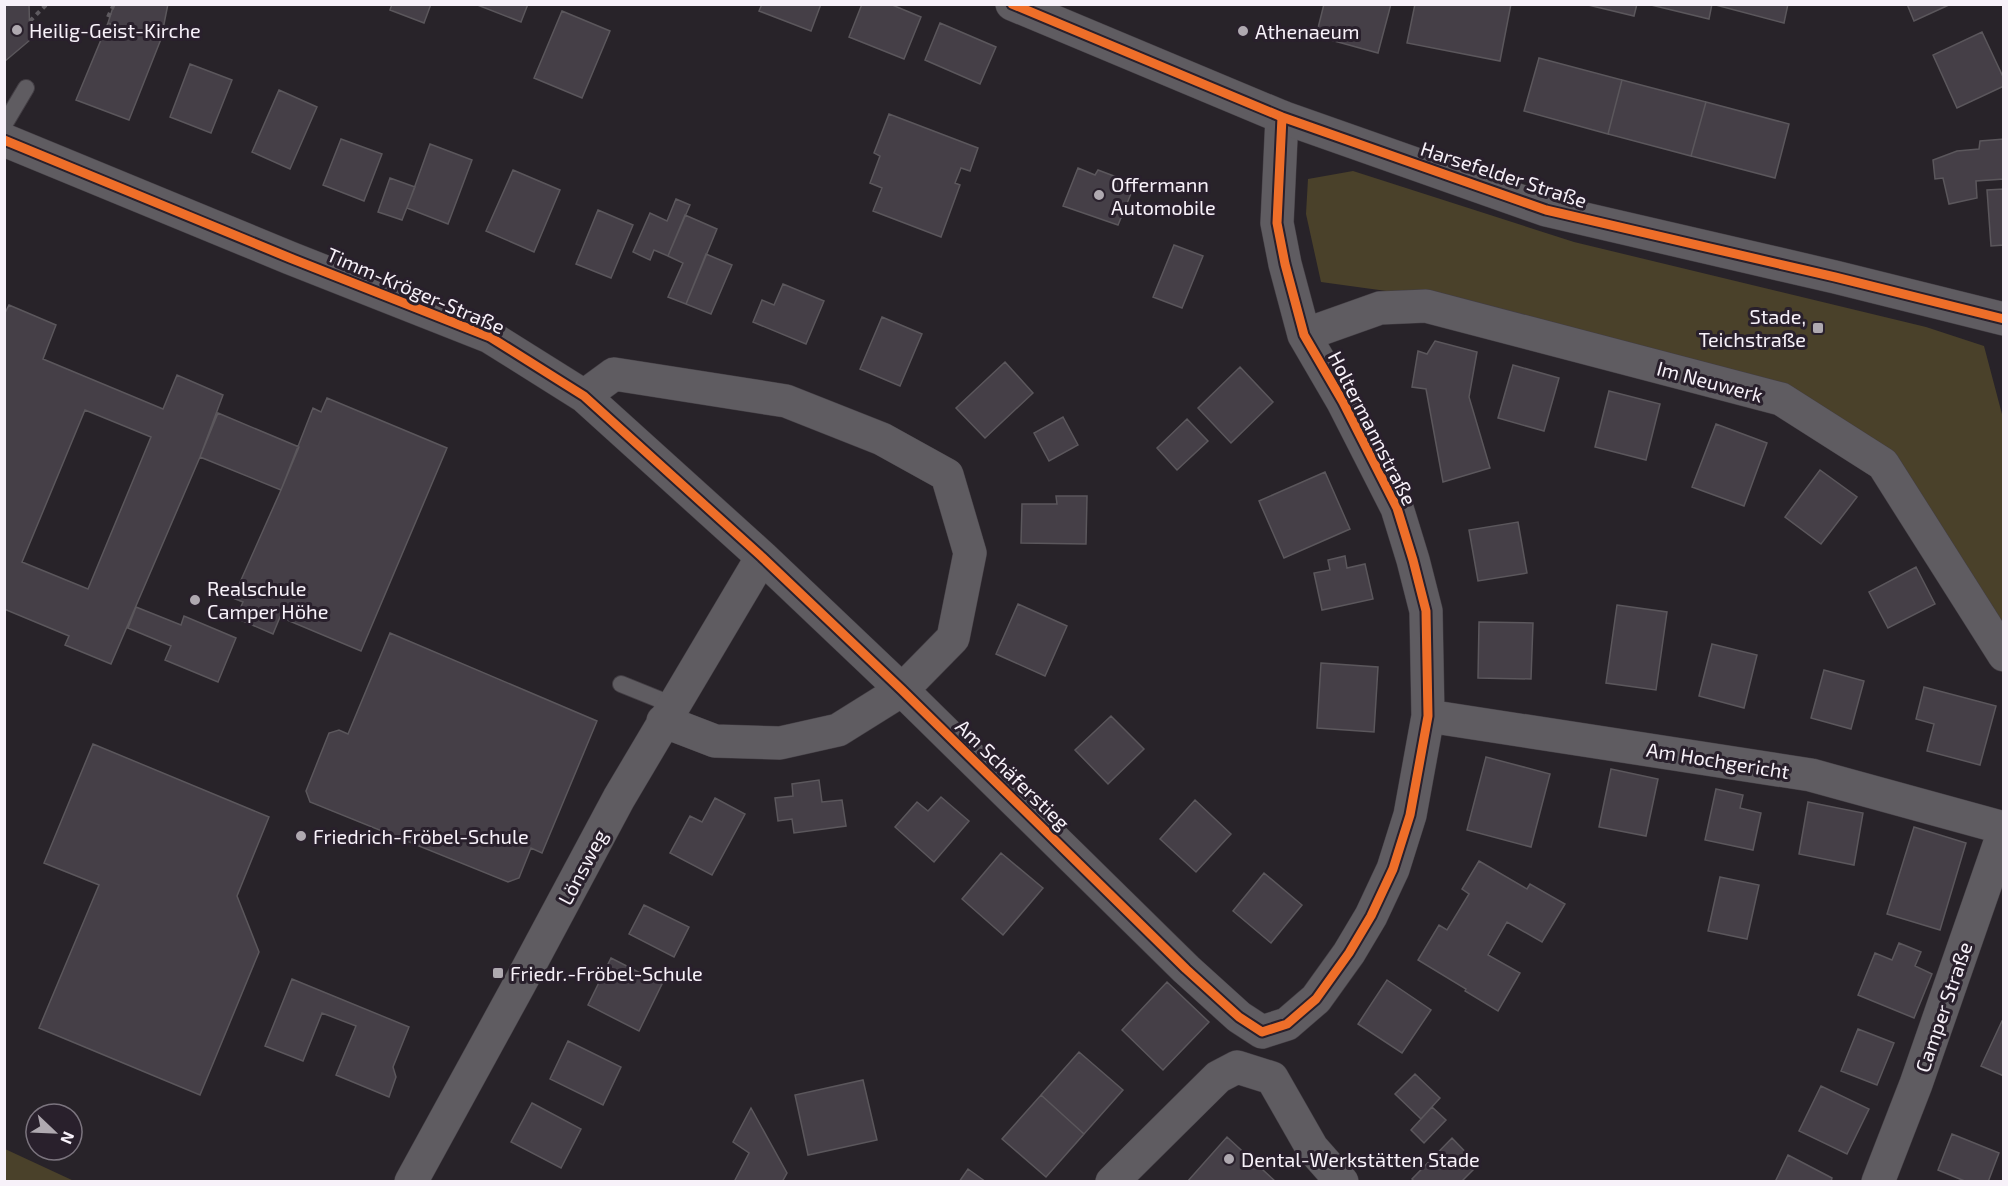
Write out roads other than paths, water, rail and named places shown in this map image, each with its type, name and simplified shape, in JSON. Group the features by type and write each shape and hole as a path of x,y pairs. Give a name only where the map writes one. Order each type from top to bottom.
{"street":[{"name":"Harsefelder Straße","path":"1012,4 1282,117 1546,210 1835,277 2004,320"},
{"name":"Holtermannstraße","path":"1239,1017 1262,1032 1287,1024 1316,999 1349,953 1371,916 1393,869 1410,815 1428,716 1426,611 1413,560 1400,519 1343,402 1304,335 1285,264 1277,223 1282,117"},
{"name":"Timm-Kröger-Straße","path":"4,140 490,337 584,396 762,557"},
{"name":"Im Neuwerk","path":"1304,335 1380,308 1425,306 1781,399 1884,464 2004,655"},
{"path":"584,396 614,374 786,401 882,439 947,475 970,553 952,638 902,690 838,730 780,743 715,741 668,713"},
{"name":"Am Schäferstieg","path":"762,557 902,690 1186,969 1239,1017"},
{"name":"Lönsweg","path":"411,1182 619,798 762,557"},
{"name":"Am Hochgericht","path":"1428,716 1811,775 2004,830"},
{"name":"Camper Straße","path":"1878,1182 1916,1084 2004,830"},
{"path":"1112,1182 1218,1077 1237,1067 1272,1078 1312,1148 1342,1182"}],"lane":[{"path":"4,125 26,88"},
{"path":"621,684 668,713"}],"place":[{"name":"Heilig-Geist-Kirche","path":"17,30"},
{"name":"Athenaeum","path":"1243,31"},
{"name":"Offermann Automobile","path":"1099,195"},
{"name":"Stade, Teichstraße","path":"1818,328"},
{"name":"Realschule Camper Höhe","path":"195,600"},
{"name":"Friedrich-Fröbel-Schule","path":"301,836"},
{"name":"Friedr.-Fröbel-Schule","path":"498,973"},
{"name":"Dental-Werkstätten Stade","path":"1229,1159"}]}
